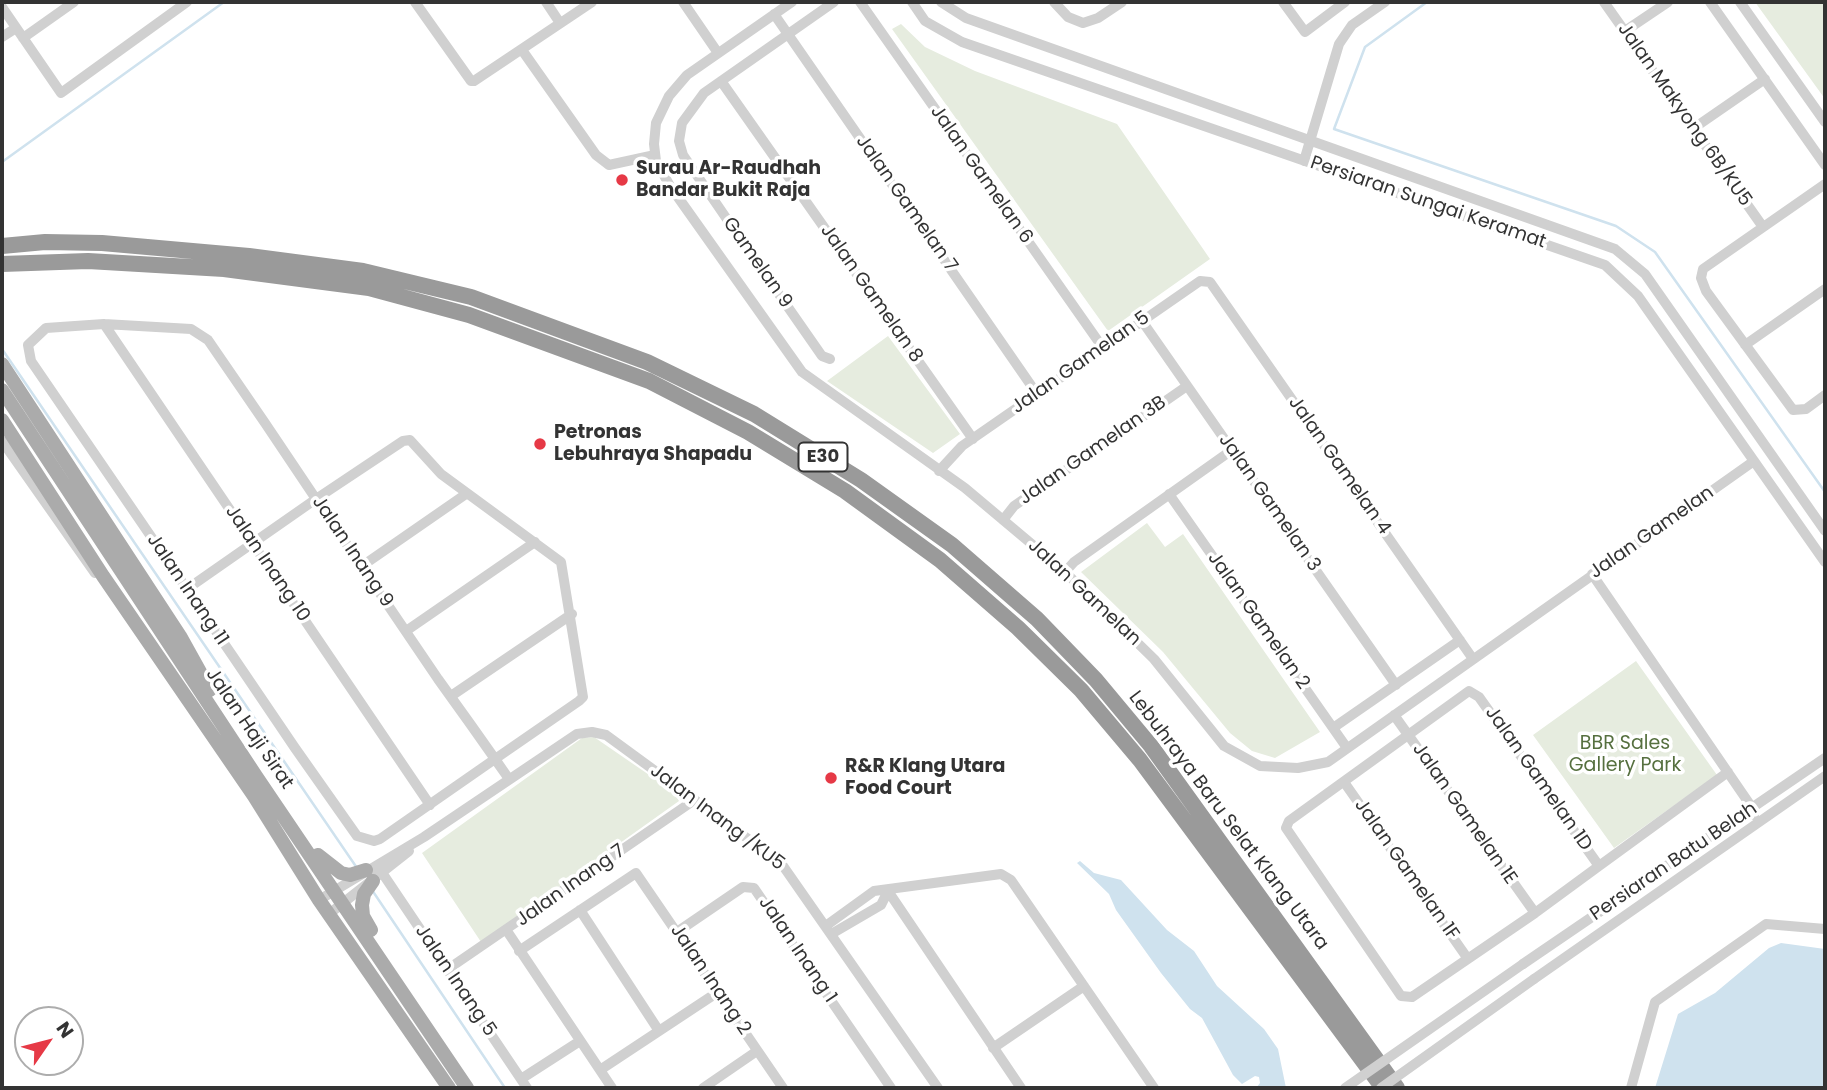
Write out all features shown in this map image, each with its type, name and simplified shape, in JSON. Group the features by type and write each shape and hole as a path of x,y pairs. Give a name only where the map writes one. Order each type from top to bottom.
{"highway":[{"name":"Lebuhraya Baru Selat Klang Utara","path":"2,246 45,242 102,243 249,256 363,271 483,302 647,362 754,414 861,480 952,545 1037,619 1096,680 1151,746 1397,1088"},
{"name":"Lebuhraya Baru Selat Klang Utara","path":"2,264 88,261 224,270 369,288 469,315 649,381 748,432 845,491 940,560 1018,628 1081,690 1140,761 1382,1088"}],"main road":[{"path":"2,364 180,636 256,776"},
{"name":"Jalan Haji Sirat","path":"2,390 256,776 467,1088"},
{"name":"Jalan Haji Sirat","path":"2,420 103,576 254,796 319,900 449,1088"},
{"path":"297,834 326,864 369,882 363,916 420,1018"}],"street":[{"path":"23,38 74,2"},
{"path":"2,7 61,93 187,2"},
{"path":"415,2 471,81 477,80 592,2"},
{"path":"546,2 561,23"},
{"path":"683,2 718,53"},
{"name":"Jalan Gamelan","path":"792,2 687,75 668,96 656,123 655,155 670,186 802,372 939,471 1065,572 1154,659 1224,746 1259,766 1298,768 1328,762 1754,461"},
{"path":"721,81 834,2"},
{"name":"Jalan Gamelan 6","path":"860,2 1103,348"},
{"name":"Persiaran Sungai Keramat","path":"912,2 925,21 962,42 1605,265 1638,296 1825,562"},
{"name":"Persiaran Sungai Keramat","path":"941,2 966,18 1600,241 1631,260 1645,274 1825,531"},
{"path":"1054,2 1068,17 1083,23 1098,18 1122,2"},
{"path":"1283,2 1305,32 1345,2"},
{"path":"1304,161 1339,44 1352,25 1385,2"},
{"name":"Jalan Makyong 6B/KU5","path":"1604,2 1763,227"},
{"path":"1625,31 1668,2"},
{"path":"1710,2 1825,165"},
{"path":"1740,2 1825,122"},
{"name":"Jalan Gamelan 7","path":"774,14 1037,394"},
{"path":"2,37 16,28"},
{"path":"522,50 596,155 609,166 655,155"},
{"path":"1693,128 1765,79"},
{"name":"Gamelan 9","path":"721,81 704,93 682,122 679,141 683,155 816,348 830,359"},
{"name":"Jalan Gamelan 8","path":"721,81 973,439"},
{"path":"1825,184 1703,269 1701,278 1706,291 1793,410 1806,408 1825,395"},
{"name":"Jalan Gamelan 5","path":"939,471 962,446 1200,281"},
{"name":"Jalan Gamelan 4","path":"1200,281 1210,282 1473,659"},
{"path":"1745,345 1825,289"},
{"name":"Jalan Gamelan 3","path":"1142,321 1396,685"},
{"name":"Jalan Inang 11","path":"191,329 104,324 46,328 29,345 28,353 357,836 374,842 380,839 583,697 572,614"},
{"name":"Jalan Inang 10","path":"104,324 430,805"},
{"name":"Jalan Inang 9","path":"191,329 208,340 509,779"},
{"name":"Jalan Gamelan 3B","path":"1003,520 1014,506 1187,386"},
{"path":"187,589 316,499 403,441 410,440 436,469 466,494 561,562 572,614 451,696"},
{"path":"2,441 81,557 132,618"},
{"path":"1065,572 1074,562 1232,450"},
{"path":"362,566 466,494"},
{"name":"Jalan Gamelan 2","path":"1170,494 1347,748"},
{"path":"406,631 535,542"},
{"path":"1592,574 1753,809 1752,821 1734,839"},
{"path":"1333,728 1460,640"},
{"name":"Jalan Gamelan 1D","path":"1408,735 1469,691 1475,694 1599,866"},
{"name":"Jalan Gamelan 1E","path":"1394,715 1535,913"},
{"name":"Jalan Inang /KU5","path":"339,897 369,882 424,837 577,734 592,732 607,735 693,801 781,863 830,929 938,1088"},
{"path":"1408,735 1289,821 1286,828 1401,996 1412,997 1468,959 1728,772"},
{"name":"Persiaran Batu Belah","path":"1345,1088 1825,758"},
{"name":"Persiaran Batu Belah","path":"1382,1088 1825,776"},
{"name":"Jalan Gamelan 1F","path":"1344,782 1468,959"},
{"name":"Jalan Inang 7","path":"448,970 693,801"},
{"name":"Jalan Inang /KU5","path":"369,882 424,837"},
{"name":"Jalan Inang 2","path":"580,910 636,873 783,1088"},
{"path":"830,929 874,891 1001,874 1011,880 1154,1088"},
{"path":"329,914 352,877"},
{"name":"Jalan Inang 5","path":"369,882 448,970 524,1084"},
{"name":"Jalan Inang 1","path":"677,932 743,887 754,888 891,1088"},
{"path":"888,891 1021,1088"},
{"path":"319,900 339,897"},
{"path":"519,951 580,910 659,1031"},
{"path":"1632,1088 1655,1002 1766,924 1825,929"},
{"path":"507,931 612,1088"},
{"path":"993,1048 1084,986"},
{"path":"600,1070 718,992"},
{"path":"524,1084 580,1041"},
{"path":"703,1088 757,1051"}],"green space":[{"path":"1755,2 1825,2 1825,99"},
{"path":"901,24 925,47 975,71 1117,124 1210,259 1108,331 892,29"},
{"path":"888,336 960,434 933,453 827,381"},
{"path":"1147,523 1165,547 1183,534 1320,732 1275,758 1252,751 1230,733 1163,652 1081,572"},
{"name":"BBR Sales Gallery Park","path":"1636,661 1717,775 1614,848 1533,735"},
{"path":"594,737 674,792 679,801 481,942 422,853 582,738"}],"water":[{"path":"1080,861 1094,873 1121,880 1167,930 1194,951 1217,986 1264,1029 1278,1049 1286,1088 1256,1088 1260,1083 1259,1077 1255,1076 1242,1084 1233,1075 1202,1018 1190,1009 1161,973 1116,910 1109,894 1077,863"},
{"path":"1781,943 1825,949 1825,1088 1655,1088 1678,1014 1715,993 1769,948"}],"waterway":[{"path":"2,162 224,2"},
{"path":"1427,2 1365,47 1334,129 1616,226 1655,252 1825,492"},
{"path":"2,349 357,868"},
{"path":"372,890 505,1088"}],"place":[{"name":"Surau Ar-Raudhah Bandar Bukit Raja","path":"622,180"},
{"name":"Petronas Lebuhraya Shapadu","path":"540,444"},
{"name":"R&R Klang Utara Food Court","path":"831,778"}]}
